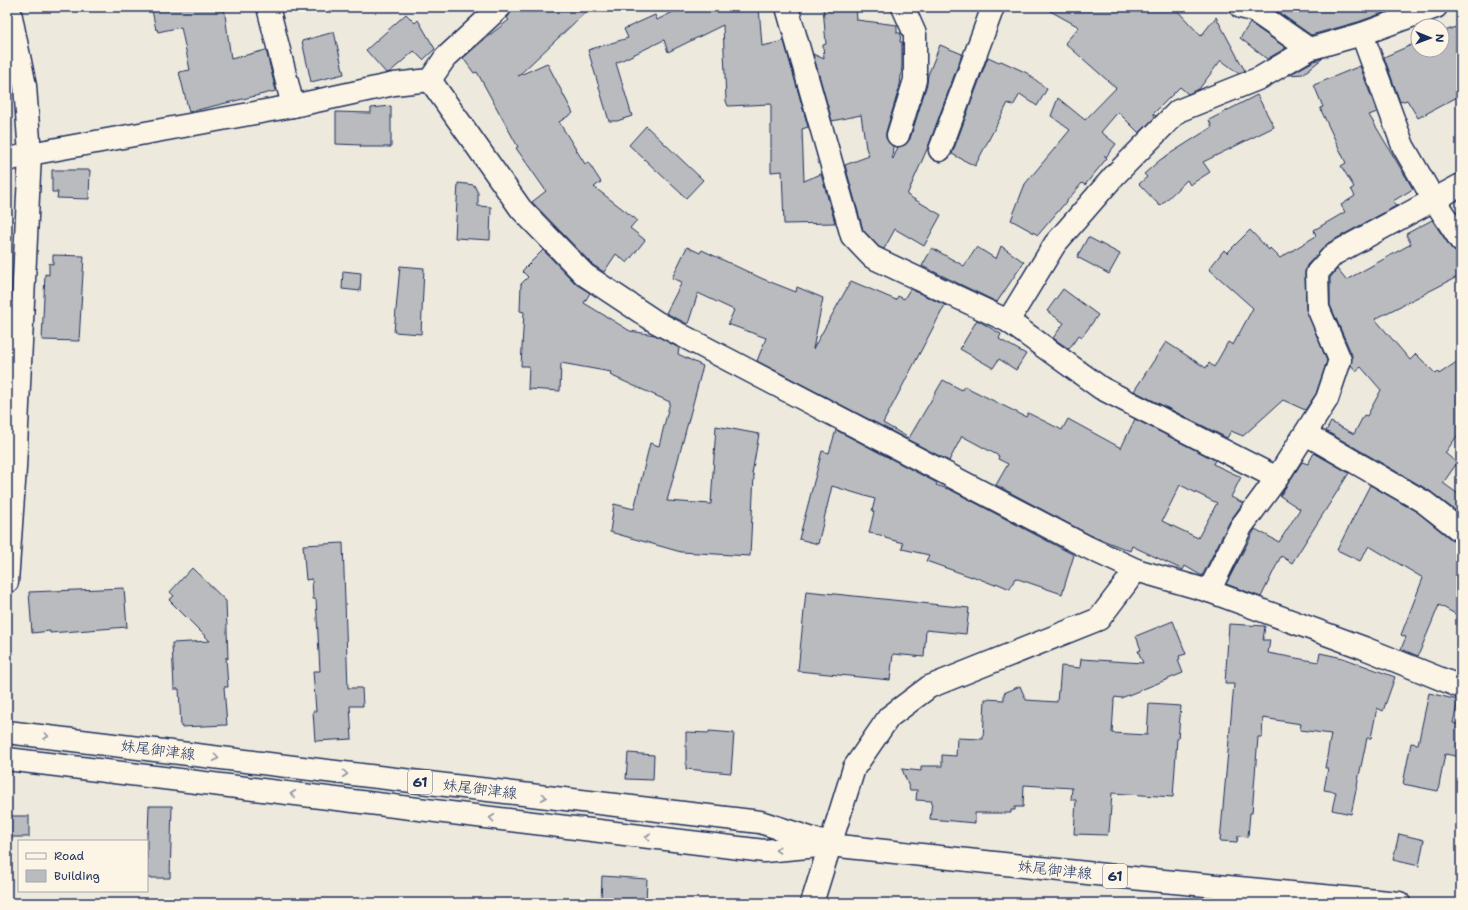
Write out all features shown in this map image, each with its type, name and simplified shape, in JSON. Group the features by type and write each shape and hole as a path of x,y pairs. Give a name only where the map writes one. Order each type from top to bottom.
{"street":[{"path":"268,7 293,106"},
{"path":"7,160 30,154 293,106 394,84 430,80 445,58 500,7"},
{"path":"787,7 852,236 872,257 1008,321 1101,388 1277,478"},
{"path":"898,135 916,80 915,34 903,7"},
{"path":"940,150 993,7"},
{"path":"1241,7 1253,10 1309,49"},
{"path":"1008,321 1054,244 1114,176 1178,111 1260,78 1309,49 1362,34 1436,7"},
{"path":"7,582 15,468 30,154 25,86 9,10"},
{"path":"1362,34 1403,146 1434,200 1461,241"},
{"path":"430,80 521,209 585,275 656,322 1087,547 1136,570 1209,592 1364,648 1461,687"},
{"path":"1209,592 1241,527 1277,478 1327,399 1340,360 1318,308 1317,273 1334,254 1461,185"},
{"path":"1306,434 1424,502 1461,530"},
{"path":"812,903 854,768 889,717 929,687 1099,619 1136,570"},
{"name":"妹尾御津線","path":"7,732 760,822 830,845"},
{"name":"妹尾御津線","path":"7,759 764,851 830,845 1142,879 1399,903"}],"building":[{"path":"154,7 224,7 231,59 266,50 276,91 189,112 179,72 190,70 181,27 158,32 157,29 156,30 152,10 154,10"},
{"path":"512,7 591,7 518,76 547,63 573,113 559,122 585,164 588,162 601,182 594,187 637,220 630,228 645,240 627,263 616,254 604,272 593,265 532,202 546,191 516,148 518,147 477,72 474,73 463,58 509,20 507,18 512,11"},
{"path":"683,7 759,7 762,46 784,41 808,127 802,129 804,181 821,174 835,223 784,224 782,171 771,172 771,104 728,106 726,101 723,25 668,52 664,40 616,63 632,116 617,121 609,121 588,50 628,38 624,29 655,15 657,20"},
{"path":"823,7 856,7 857,20 897,25 897,33 901,33 900,42 902,42 902,66 900,85 886,132 886,138 893,146 893,159 898,147 906,144 910,139 927,84 928,75 940,45 962,54 928,147 907,195 941,215 924,246 895,229 884,249 879,247 863,230 845,165 869,156 866,148 861,115 832,121 813,54 824,59 823,45 826,44"},
{"path":"1043,7 1174,7 1201,36 1216,17 1245,71 1238,73 1221,60 1199,89 1188,94 1180,87 1153,114 1156,116 1139,133 1118,112 1101,132 1116,144 1106,157 1107,158 1085,185 1082,183 1038,235 1011,220 1025,184 1070,130 1051,116 1058,98 1085,120 1116,88 1065,43 1079,27"},
{"path":"1271,7 1400,7 1358,22 1311,35"},
{"path":"406,14 415,23 418,20 435,49 423,60 414,51 390,72 386,73 366,50"},
{"path":"1250,23 1286,48 1267,59 1240,38"},
{"path":"1461,25 1461,95 1418,118 1407,100 1400,102 1384,57 1410,46 1410,58 1450,58 1450,29"},
{"path":"334,32 344,74 311,82 302,41"},
{"path":"988,57 999,62 1001,61 1027,73 1047,89 1037,106 1020,94 1013,106 1008,103 975,166 952,154"},
{"path":"1323,58 1303,74 1289,75 1314,61"},
{"path":"1360,66 1377,112 1369,115 1413,189 1393,201 1396,206 1328,243 1307,265 1305,273 1306,309 1327,361 1316,394 1305,410 1283,400 1243,436 1231,431 1227,438 1134,391 1166,342 1206,368 1209,363 1214,367 1228,342 1233,345 1253,308 1209,269 1224,250 1227,253 1250,230 1269,250 1270,248 1280,258 1316,236 1314,230 1345,212 1341,205 1355,196 1351,189 1354,187 1341,166 1346,163 1320,108 1323,107 1314,85"},
{"path":"1257,95 1274,127 1203,162 1210,172 1190,185 1187,180 1160,206 1139,184 1147,177 1144,174 1160,160 1212,127 1209,120"},
{"path":"391,106 391,147 360,147 361,145 336,144 336,112 371,113 371,108"},
{"path":"646,126 703,180 686,198 629,145"},
{"path":"52,170 90,170 89,199 57,198 58,192 52,192"},
{"path":"458,183 474,185 478,193 478,206 491,207 490,240 455,238"},
{"path":"1432,220 1451,248 1455,252 1461,253 1461,275 1375,319 1410,360 1416,354 1436,374 1438,372 1439,374 1461,359 1461,433 1457,436 1445,453 1457,463 1443,483 1461,496 1461,515 1430,491 1326,431 1331,422 1354,434 1364,415 1367,416 1381,390 1361,367 1356,371 1351,365 1352,355 1330,305 1330,278 1337,269 1346,280 1411,244 1406,234"},
{"path":"1088,237 1120,254 1109,274 1077,257"},
{"path":"1001,246 1024,262 997,302 922,266 932,248 964,266 977,247 996,259"},
{"path":"687,247 700,253 702,250 763,279 796,292 797,287 823,298 813,349 851,281 896,300 898,296 904,299 910,289 945,305 883,423 909,438 943,380 962,390 964,386 1026,417 1028,413 1062,430 1068,419 1121,448 1135,419 1215,460 1213,464 1241,477 1231,497 1243,503 1230,521 1202,576 1185,566 1183,570 1132,546 1130,551 1090,535 996,485 1008,464 998,459 999,456 962,436 949,461 757,361 766,338 728,324 734,310 698,293 688,324 666,313 682,282 672,278","holes":["1180,485 1217,503 1198,538 1162,521"]},
{"path":"543,250 576,284 590,293 584,303 630,331 655,335 679,348 678,354 703,366 667,501 711,504 716,426 759,434 752,474 754,475 750,556 681,552 610,532 614,504 634,509 650,443 659,446 670,402 610,375 611,372 561,363 560,391 528,389 529,366 521,366 524,312 520,311 521,284 528,277 522,271"},
{"path":"53,255 84,256 79,341 42,340 45,274 49,275 49,263 53,264"},
{"path":"400,266 424,268 421,334 394,332"},
{"path":"343,271 361,273 360,291 342,289"},
{"path":"1063,289 1098,315 1082,337 1079,335 1069,349 1053,338 1064,323 1047,311"},
{"path":"977,320 1001,334 999,339 1026,354 1016,370 999,359 993,368 960,349"},
{"path":"836,430 937,483 936,485 951,490 1074,555 1062,594 1015,578 1010,589 996,583 995,585 926,561 929,555 902,549 903,543 885,538 885,536 869,533 874,512 872,511 875,499 832,486 818,544 799,539 822,451 829,453"},
{"path":"1314,453 1349,473 1292,563 1281,556 1261,597 1226,584 1255,529 1279,542 1300,509 1280,496 1302,462 1308,464"},
{"path":"1370,485 1417,512 1453,541 1461,543 1461,617 1439,605 1418,656 1401,649 1406,637 1401,635 1423,578 1369,546 1360,561 1337,550"},
{"path":"343,543 348,688 362,688 363,706 350,706 352,739 315,741 313,711 316,711 313,671 320,671 316,599 313,599 312,579 306,580 303,545"},
{"path":"192,568 226,601 228,659 226,657 228,687 224,687 227,725 181,727 179,689 174,689 172,643 210,641 169,600 174,596 170,592"},
{"path":"124,588 127,627 32,633 29,592"},
{"path":"806,591 969,608 966,634 926,630 924,657 893,654 890,680 798,671"},
{"path":"1173,621 1186,654 1179,656 1180,659 1178,660 1183,673 1121,698 1115,697 1113,701 1112,733 1147,735 1149,704 1181,706 1173,797 1112,793 1109,832 1107,835 1074,834 1076,800 1071,800 1072,788 1024,785 1023,807 1015,807 1015,810 1011,810 1011,813 975,813 975,823 930,819 932,801 916,800 917,790 910,790 902,769 921,771 921,766 942,766 942,755 956,756 957,738 983,739 985,699 1004,700 1004,693 1020,686 1026,700 1057,702 1061,666 1080,668 1081,659 1143,663 1138,651 1141,650 1136,636"},
{"path":"1229,624 1265,626 1263,640 1270,640 1268,653 1318,662 1320,653 1343,658 1395,677 1383,711 1377,708 1371,738 1367,738 1351,814 1332,810 1336,792 1324,790 1328,768 1325,768 1331,734 1300,730 1301,724 1263,718 1262,737 1258,737 1252,813 1250,813 1248,837 1238,836 1237,842 1220,841 1234,684 1225,684"},
{"path":"1429,693 1458,700 1453,723 1461,725 1461,757 1445,754 1438,791 1403,784 1411,743 1418,744"},
{"path":"709,731 734,733 731,773 686,769 686,732 709,733"},
{"path":"628,753 654,755 653,780 626,779"},
{"path":"149,806 172,806 170,878 148,878"},
{"path":"8,816 29,816 29,837 8,837"},
{"path":"1399,834 1424,840 1419,866 1393,860"},
{"path":"602,876 647,879 646,903 601,903"}]}
